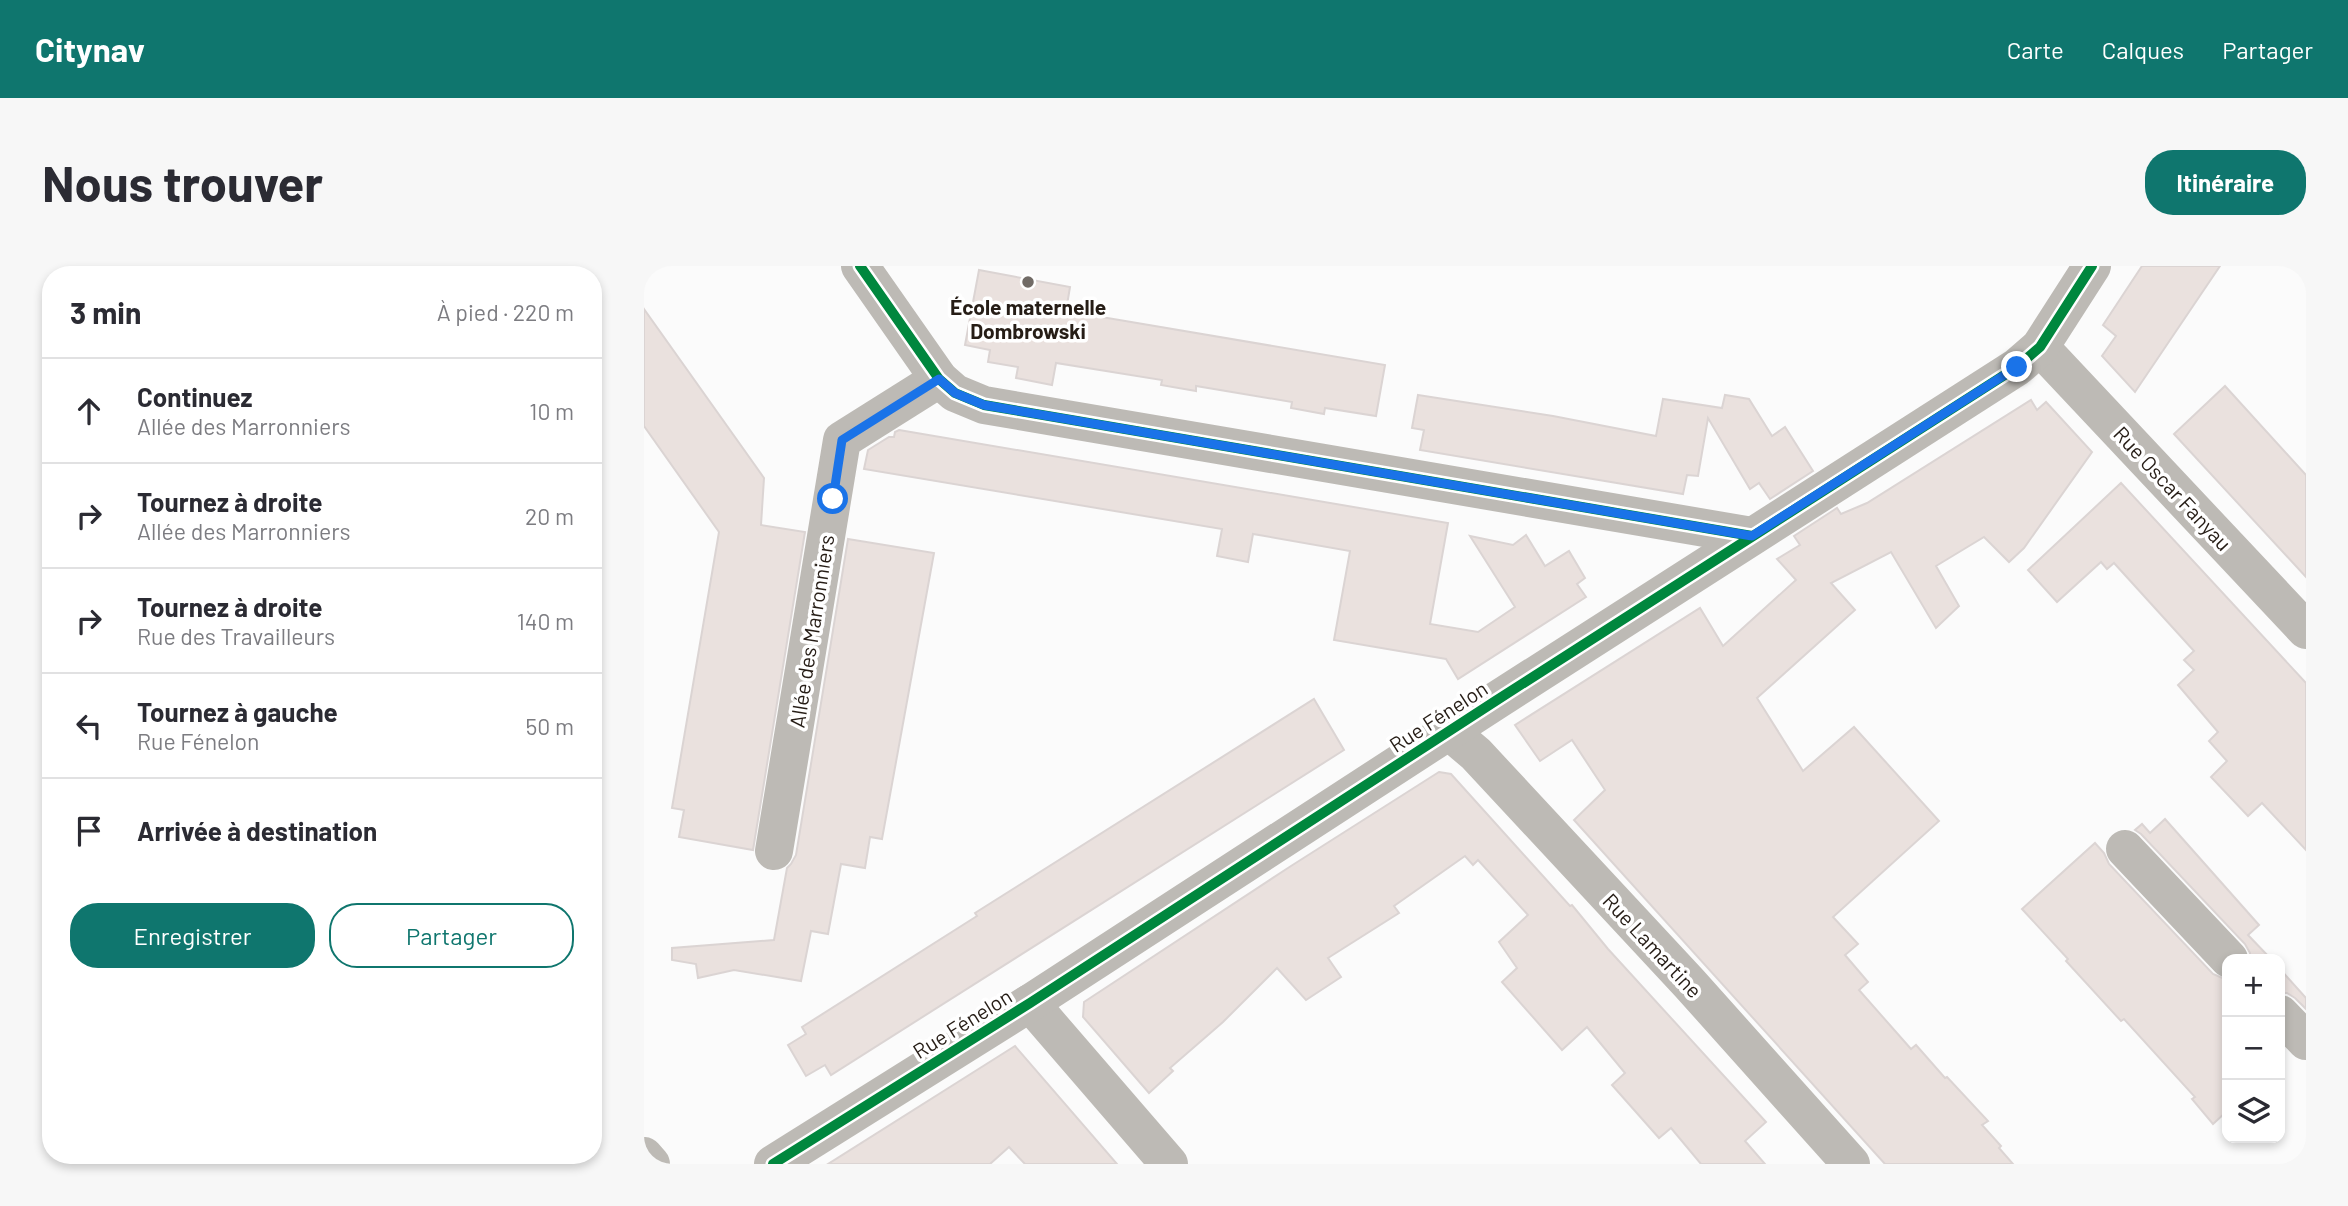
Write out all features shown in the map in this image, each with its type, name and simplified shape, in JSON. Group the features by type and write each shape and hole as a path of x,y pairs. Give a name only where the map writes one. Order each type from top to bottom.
{"street":[{"path":"860,266 939,379 955,393 984,405 1752,536"},
{"name":"Rue Fénelon","path":"773,1164 1030,1003 2017,367 2040,347 2092,266"},
{"name":"Rue Oscar Fanyau","path":"2040,347 2306,630"},
{"name":"Allée des Marronniers","path":"774,851 842,440 939,379"},
{"name":"Rue Lamartine","path":"1450,732 1476,754 1689,983 1851,1164"},
{"path":"2124,849 2224,954"},
{"path":"1030,1003 1169,1164"},
{"path":"2283,1017 2306,1041"},
{"path":"644,1156 652,1164"}],"building":[{"path":"2142,266 2220,266 2135,392 2102,356 2116,336 2103,325"},
{"path":"979,270 1070,287 1066,311 1385,365 1376,416 1325,408 1324,414 1291,408 1292,402 1196,386 1196,391 1161,385 1162,380 1056,363 1052,385 1016,378 1018,367 988,362 990,350 965,345"},
{"path":"644,309 764,478 761,525 805,532 753,850 679,837 684,810 672,808 719,532 644,426"},
{"path":"2225,386 2306,475 2306,577 2174,434"},
{"path":"1418,395 1553,416 1656,436 1663,399 1722,408 1725,395 1749,399 1772,436 1785,427 1813,471 1770,499 1759,483 1750,489 1708,418 1698,476 1687,475 1683,494 1420,450 1424,430 1412,428"},
{"path":"2031,400 2037,410 2046,402 2092,452 2024,548 2009,562 1984,537 1936,566 1959,606 1936,628 1891,552 1831,583 1855,610 1757,698 1803,771 1854,727 1939,821 1833,917 1858,944 1845,955 1868,982 1859,990 1911,1049 1916,1045 1988,1121 1982,1125 2013,1164 1885,1164 1574,820 1605,790 1572,740 1540,761 1515,725 1700,608 1723,646 1796,580 1777,559 1800,545 1794,536 1837,508 1841,514 1867,503"},
{"path":"899,430 1448,523 1430,624 1478,632 1515,607 1470,536 1513,545 1526,535 1545,566 1569,551 1585,578 1577,584 1586,597 1458,679 1446,659 1334,640 1350,551 1253,534 1248,562 1217,556 1222,529 864,469 868,450 889,437 894,437"},
{"path":"2121,483 2306,683 2306,850 2262,803 2248,816 2211,777 2227,761 2209,741 2218,732 2178,685 2194,670 2184,660 2194,651 2114,563 2107,569 2101,562 2057,602 2028,570"},
{"path":"848,539 934,553 882,839 870,837 865,868 841,864 828,934 811,931 801,981 734,970 698,978 696,964 672,960 672,948 774,940 787,868 796,855"},
{"path":"1314,699 1344,750 831,1075 825,1065 806,1076 788,1045 806,1034 802,1027 977,916 975,913"},
{"path":"1439,772 1451,774 1766,1122 1745,1141 1765,1164 1701,1164 1671,1128 1659,1138 1612,1085 1625,1073 1587,1027 1562,1050 1502,982 1517,968 1499,942 1528,915 1478,860 1473,865 1465,856 1394,906 1399,913 1328,958 1341,977 1306,1000 1277,968 1223,1022 1170,1068 1173,1071 1149,1093 1083,1017 1084,1002"},
{"path":"2165,819 2259,925 2248,935 2266,954 2250,954 2245,944 2135,830 2142,824 2150,833"},
{"path":"2095,843 2109,864 2213,974 2222,978 2222,1116 2213,1124 2192,1099 2195,1097 2124,1019 2121,1021 2022,909"},
{"path":"2285,975 2306,998 2306,1009 2295,998 2287,993"},
{"path":"1015,1046 1117,1164 1025,1164 1009,1147 990,1164 828,1164"}],"cycle path":[{"path":"860,266 939,379 955,393 984,405 1752,536"},
{"path":"773,1164 1030,1003 2017,367 2040,347 2092,266"}],"place":[{"name":"École maternelle Dombrowski","path":"1028,282"}],"route":[{"path":"833,499 842,440 939,379 955,393 984,405 1752,536 2017,367"}]}
